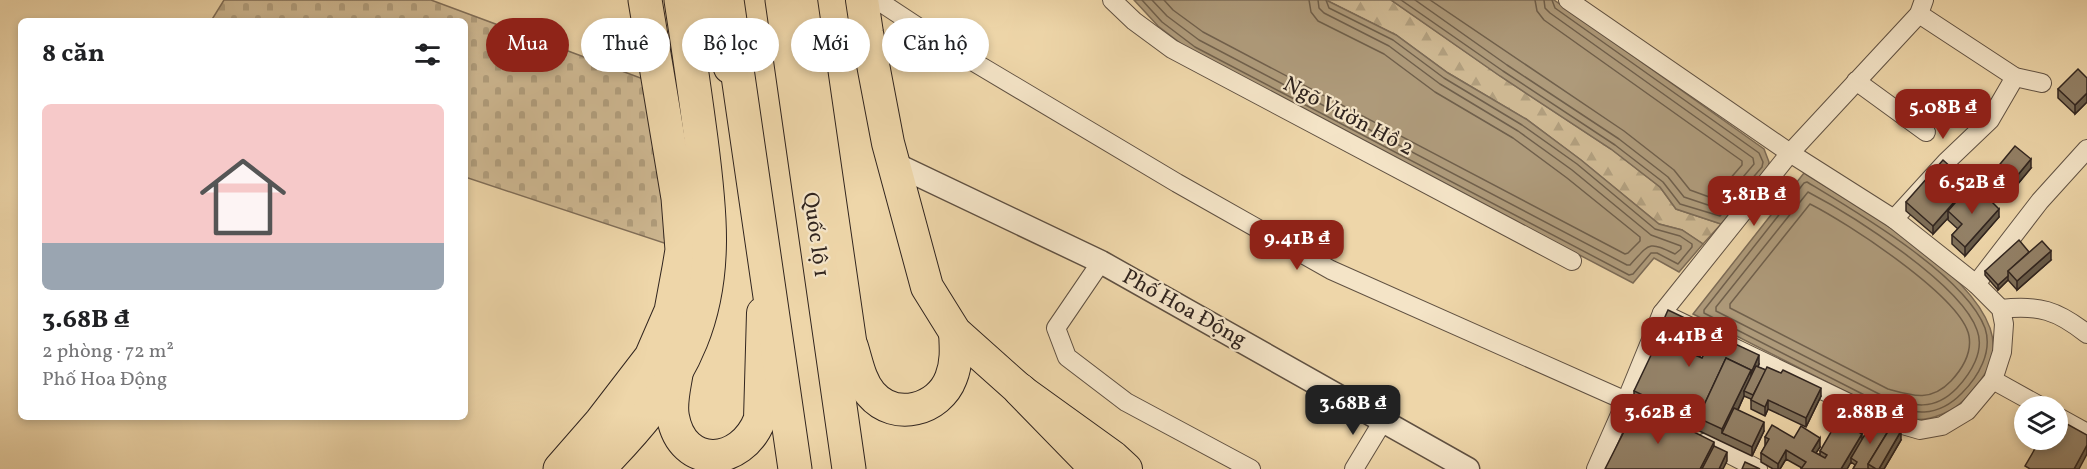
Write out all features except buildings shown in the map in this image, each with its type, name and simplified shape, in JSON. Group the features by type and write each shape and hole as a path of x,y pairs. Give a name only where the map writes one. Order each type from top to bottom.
{"highway":[{"path":"560,469 601,422 651,357 670,311 680,268 682,250 678,198 645,0"},
{"name":"Quốc lộ 1","path":"789,1 848,463"},
{"path":"876,3 867,33 893,163 927,287 955,332 1020,390 1097,469"},
{"path":"710,5 743,105 795,469"},
{"path":"598,469 647,415 677,371 691,340 701,307 711,254 710,5"},
{"path":"677,371 672,416 683,440 700,453 712,457 724,456 737,451 746,444 755,433 760,420 764,258"},
{"path":"764,258 772,469"},
{"path":"852,346 860,375 871,394 890,407 901,411 917,409 939,395 951,380 956,361 955,332"},
{"path":"1020,390 1113,456 1126,469"}],"main road":[{"path":"789,1 852,346 848,463"}],"street":[{"name":"Ngõ Vườn Hồ 2","path":"1112,0 1134,21 1172,49 1572,261"},
{"path":"1568,0 1790,153 1894,219 1976,284 2001,309 2004,324 2002,352 1993,380 1967,411 1942,426 1920,430 1873,415 1662,313"},
{"path":"876,3 1177,183 1331,270 1626,401 1758,469"},
{"path":"1596,469 1662,313 1790,153 1922,7 2015,78 2042,83"},
{"path":"1894,219 1946,162 1990,120 2015,78"},
{"path":"1856,81 1926,132"},
{"path":"1976,284 2040,201 2087,149"},
{"name":"Phố Hoa Động","path":"893,163 1101,262 1468,469"},
{"path":"1101,262 1056,328 1067,357 1126,402 1251,469"},
{"path":"2001,309 2028,306 2044,309 2062,316 2087,334"},
{"path":"1993,380 2022,396"},
{"path":"1354,469 1383,421"},
{"path":"2068,423 2087,433"}],"green space":[{"path":"224,0 431,0 486,20 486,72 569,72 569,51 581,56 581,72 624,72 646,80 670,245 468,178 468,18 213,18"},
{"path":"1326,0 1391,0 1500,76 1611,149 1660,187 1676,209 1721,224 1703,244 1682,230 1659,224 1581,160 1526,119 1448,73 1396,35"}],"water":[{"path":"1134,0 1326,0 1396,35 1448,73 1526,119 1581,160 1659,224 1682,230 1703,244 1679,272 1654,258 1633,283 1192,52 1158,26"},
{"path":"1391,0 1554,0 1764,149 1769,162 1768,169 1721,224 1676,209 1660,187 1611,149 1500,76"},
{"path":"1804,173 1921,249 1950,274 1974,300 1990,327 1993,353 1984,376 1968,396 1956,406 1926,419 1902,418 1693,314"}]}
